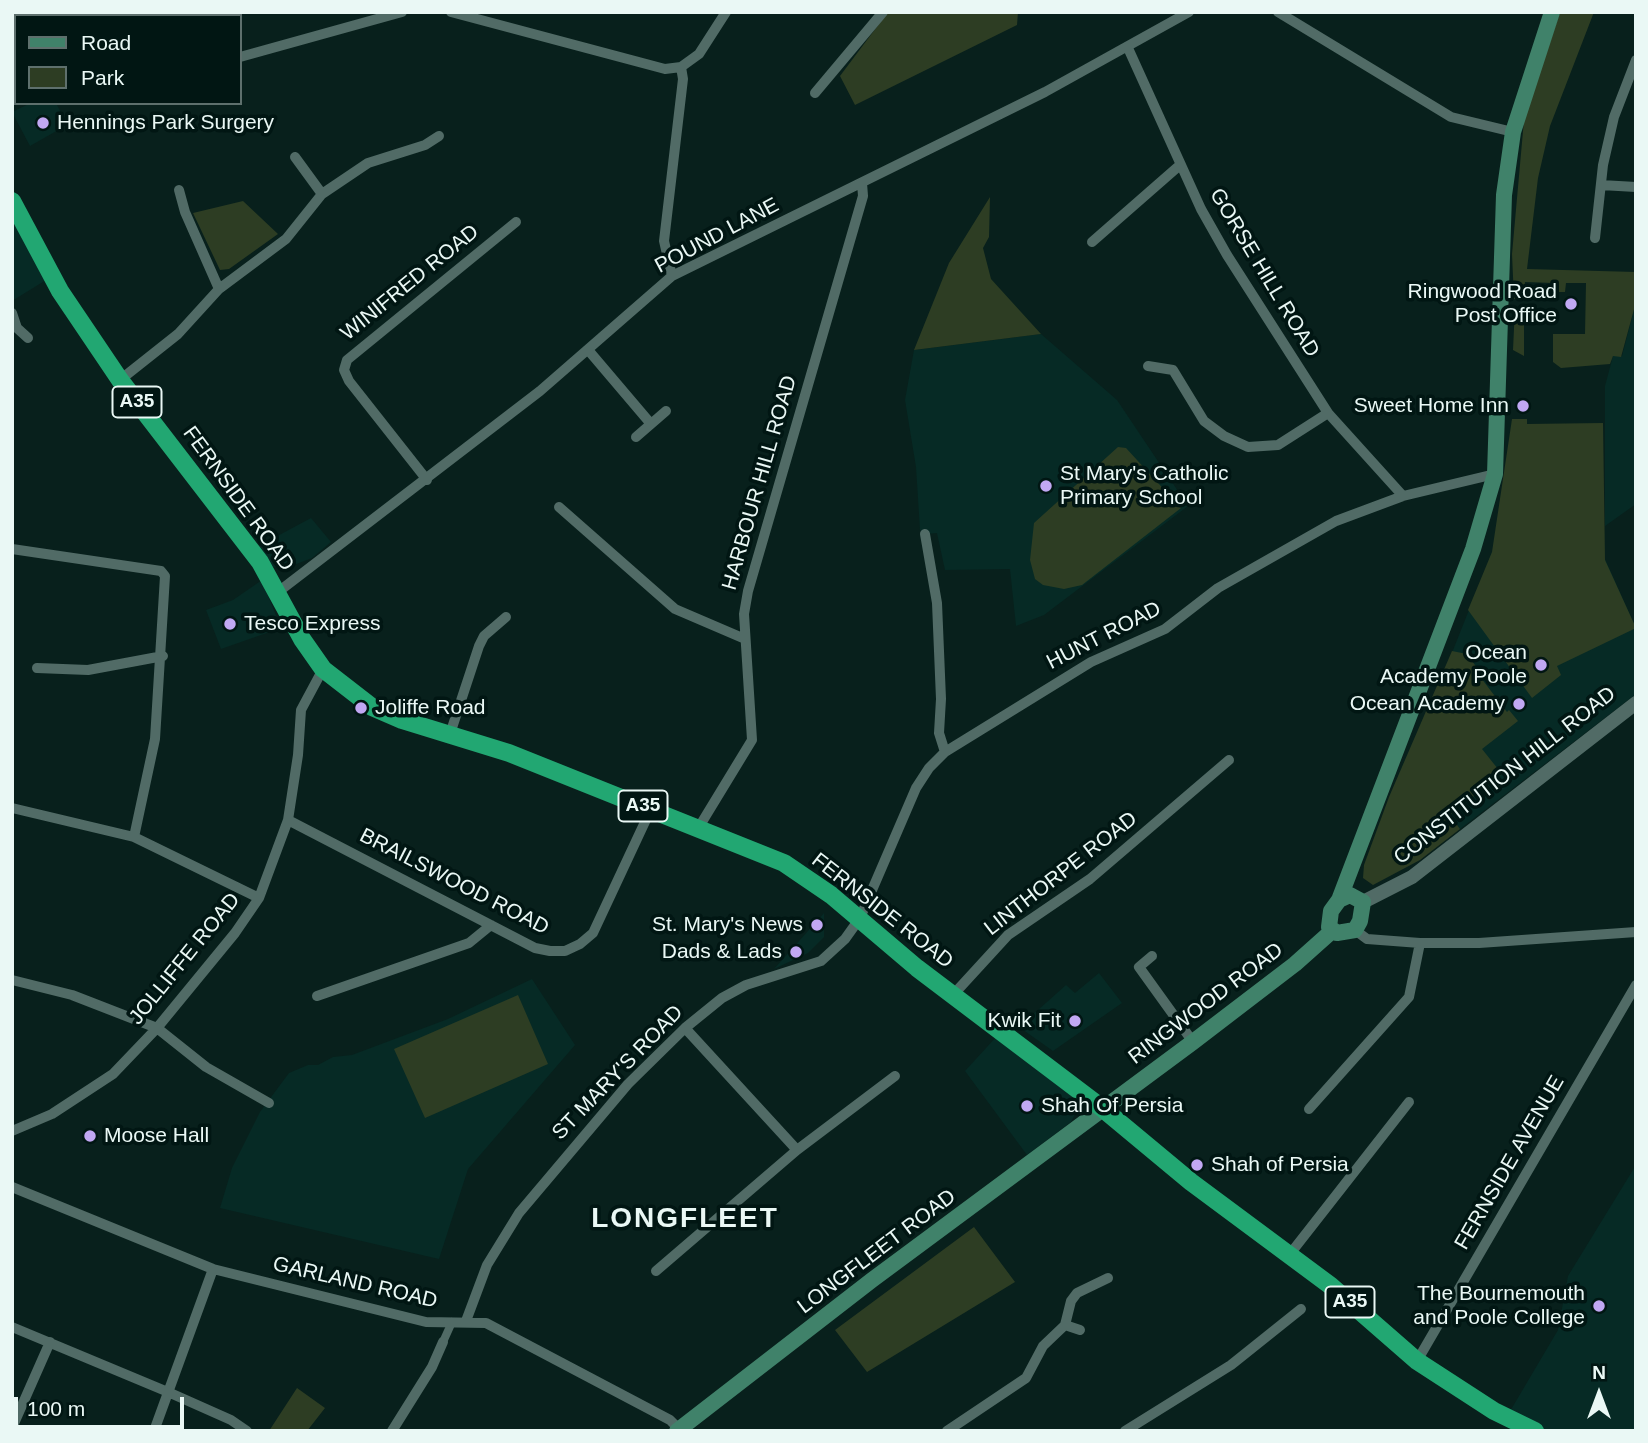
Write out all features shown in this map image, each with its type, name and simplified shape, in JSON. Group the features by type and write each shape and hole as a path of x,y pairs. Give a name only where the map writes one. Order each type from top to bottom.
{"highway":[{"name":"FERNSIDE ROAD","path":"12,201 60,290 121,380 240,533 278,592 302,639 323,669 372,707 402,720 509,753 784,863 860,918 953,995 1102,1108 1191,1182 1290,1254 1417,1361 1494,1411 1535,1431"}],"main road":[{"path":"1352,863 1363,902 1363,912 1355,930 1342,934 1332,931 1328,921 1339,900 1352,863 1474,549 1495,474 1499,267 1504,195 1513,132 1552,12"},
{"path":"1339,900 1350,895 1363,902"},
{"name":"RINGWOOD ROAD","path":"1102,1108 1194,1042 1295,964 1332,931"},
{"name":"LONGFLEET ROAD","path":"679,1430 1102,1108"}],"street":[{"path":"242,56 402,12"},
{"path":"451,12 665,69 681,67 699,54 726,12"},
{"path":"816,93 883,12"},
{"name":"POUND LANE","path":"278,592 428,480 589,351 672,276 1128,48 1189,12"},
{"path":"1278,12 1451,117 1513,132"},
{"name":"GORSE HILL ROAD","path":"1128,48 1180,165 1227,255 1328,413 1403,496"},
{"path":"1595,238 1601,185 1614,117 1636,60"},
{"path":"672,276 664,241 682,79 681,67"},
{"path":"121,380 178,334 219,289 286,239 322,194 368,163 425,145 439,136"},
{"path":"295,157 322,194"},
{"path":"1092,242 1180,165"},
{"name":"HARBOUR HILL ROAD","path":"699,827 752,740 745,639 748,591 863,196 862,183"},
{"path":"1601,185 1636,187"},
{"path":"179,190 185,212 219,289"},
{"name":"WINIFRED ROAD","path":"428,480 349,381 345,370 347,360 516,222"},
{"path":"12,313 15,328 28,338"},
{"path":"589,351 651,424"},
{"path":"1148,366 1173,370 1204,421 1219,427 1233,442 1266,448 1294,437 1328,413"},
{"path":"636,437 666,411"},
{"name":"HUNT ROAD","path":"860,918 916,788 929,768 945,752 1091,662 1165,629 1218,587 1336,521 1403,496 1495,474"},
{"path":"559,507 675,609 745,639"},
{"path":"925,534 937,603 941,699 939,733 945,752"},
{"path":"12,549 161,571 166,581 163,656 155,738 134,837"},
{"path":"450,734 479,646 484,636 506,617"},
{"path":"37,668 88,670 163,656"},
{"name":"JOLLIFFE ROAD","path":"12,1130 52,1114 91,1091 113,1074 157,1028 235,933 259,898 288,820 298,755 301,710 323,669"},
{"name":"CONSTITUTION HILL ROAD","path":"1363,902 1414,876 1636,702"},
{"name":"LINTHORPE ROAD","path":"953,995 1008,935 1090,879 1229,760"},
{"path":"12,808 134,837 259,898"},
{"name":"BRAILSWOOD ROAD","path":"288,820 535,948 565,951 580,944 593,933 651,809"},
{"name":"ST MARY'S ROAD","path":"466,1321 487,1265 519,1213 574,1144 628,1084 685,1028 734,990 821,961 845,939 860,918"},
{"path":"317,996 469,943 491,925"},
{"path":"1355,930 1367,939 1420,943 1479,943 1636,932"},
{"path":"1309,1109 1409,997 1420,943"},
{"path":"1152,956 1139,967 1194,1042"},
{"path":"12,980 72,995 157,1028 206,1067 269,1103"},
{"name":"FERNSIDE AVENUE","path":"1417,1361 1636,985"},
{"path":"685,1028 797,1150"},
{"path":"656,1271 797,1150 895,1076"},
{"path":"1290,1254 1409,1102"},
{"name":"GARLAND ROAD","path":"12,1187 213,1269 426,1322 466,1321 496,1327 592,1381 670,1420 679,1430"},
{"path":"154,1431 213,1269"},
{"path":"947,1431 968,1426 1027,1378 1043,1346 1065,1325 1066,1314 1077,1293 1108,1278"},
{"path":"1125,1431 1231,1365 1301,1309"},
{"path":"392,1431 432,1367 449,1322"},
{"path":"1065,1325 1080,1330"},
{"path":"12,1327 168,1392 231,1420 247,1431"},
{"path":"12,1428 50,1342"}],"shaded area":[{"path":"27,105 57,105 67,125 30,146 12,112"},
{"path":"12,214 46,280 12,301"},
{"path":"1636,302 1636,504 1605,526 1605,386 1613,356 1622,356"},
{"name":"St Mary's Catholic Primary School","path":"1041,334 1117,400 1188,506 1044,615 1016,626 1010,569 945,570 937,533 925,534 920,530 916,467 905,400 914,350"},
{"name":"Ocean Academy Poole","path":"1583,510 1636,628 1636,694 1460,829 1430,788 1398,776 1442,678 1492,552"},
{"path":"311,518 331,542 312,558 291,566 272,567 257,547"},
{"path":"262,580 281,628 221,649 206,610 233,600"},
{"path":"824,913 824,937 808,953 774,969"},
{"path":"1099,973 1122,1003 1053,1051 1019,1027 1066,985 1075,993"},
{"path":"532,979 575,1045 468,1169 439,1259 220,1208 232,1168 260,1112 289,1073 308,1065 318,1065 333,1057 352,1055 448,1019"},
{"path":"997,1036 1072,1095 1076,1104 1077,1110 1071,1122 1027,1155 965,1071"},
{"name":"The Bournemouth and Poole College","path":"1636,1165 1636,1431 1535,1431 1506,1418 1558,1330 1568,1276"}],"green space":[{"path":"888,12 1018,12 1017,25 855,105 840,76"},
{"path":"1560,12 1594,12 1550,126 1538,178 1527,269 1636,272 1636,302 1621,357 1613,356 1610,364 1561,368 1553,362 1553,334 1585,334 1586,283 1566,283 1565,292 1553,292 1553,283 1525,282 1524,299 1514,299 1512,254 1524,120"},
{"path":"990,197 989,237 983,248 991,279 1041,334 914,350 949,263"},
{"path":"243,201 278,234 229,269 220,270 193,213"},
{"path":"1515,307 1524,307 1524,356 1513,350"},
{"path":"1512,419 1527,419 1527,424 1603,423 1605,560 1636,628 1557,666 1561,675 1532,698 1468,610 1492,552"},
{"path":"1118,447 1126,448 1181,508 1082,585 1064,589 1043,585 1035,579 1030,560 1034,523"},
{"path":"1452,651 1467,654 1480,672 1478,674 1507,712 1509,710 1518,721 1482,749 1502,774 1450,815 1460,829 1420,860 1373,885 1363,878 1364,865 1389,797"},
{"path":"518,995 548,1064 425,1118 394,1049"},
{"path":"974,1227 1015,1282 867,1372 835,1330"},
{"path":"297,1388 325,1408 307,1431 269,1431"}],"place":[{"name":"Hennings Park Surgery","path":"43,123"},
{"name":"Ringwood Road Post Office","path":"1571,304"},
{"name":"Sweet Home Inn","path":"1523,406"},
{"name":"St Mary's Catholic Primary School","path":"1046,486"},
{"name":"Tesco Express","path":"230,624"},
{"name":"Ocean Academy Poole","path":"1541,665"},
{"name":"Ocean Academy","path":"1519,704"},
{"name":"Joliffe Road","path":"361,708"},
{"name":"St. Mary's News","path":"817,925"},
{"name":"Dads & Lads","path":"796,952"},
{"name":"Kwik Fit","path":"1075,1021"},
{"name":"Shah Of Persia","path":"1027,1106"},
{"name":"Moose Hall","path":"90,1136"},
{"name":"Shah of Persia","path":"1197,1165"},
{"name":"The Bournemouth and Poole College","path":"1599,1306"}],"district":[{"name":"LONGFLEET","path":"685,1219"}]}
